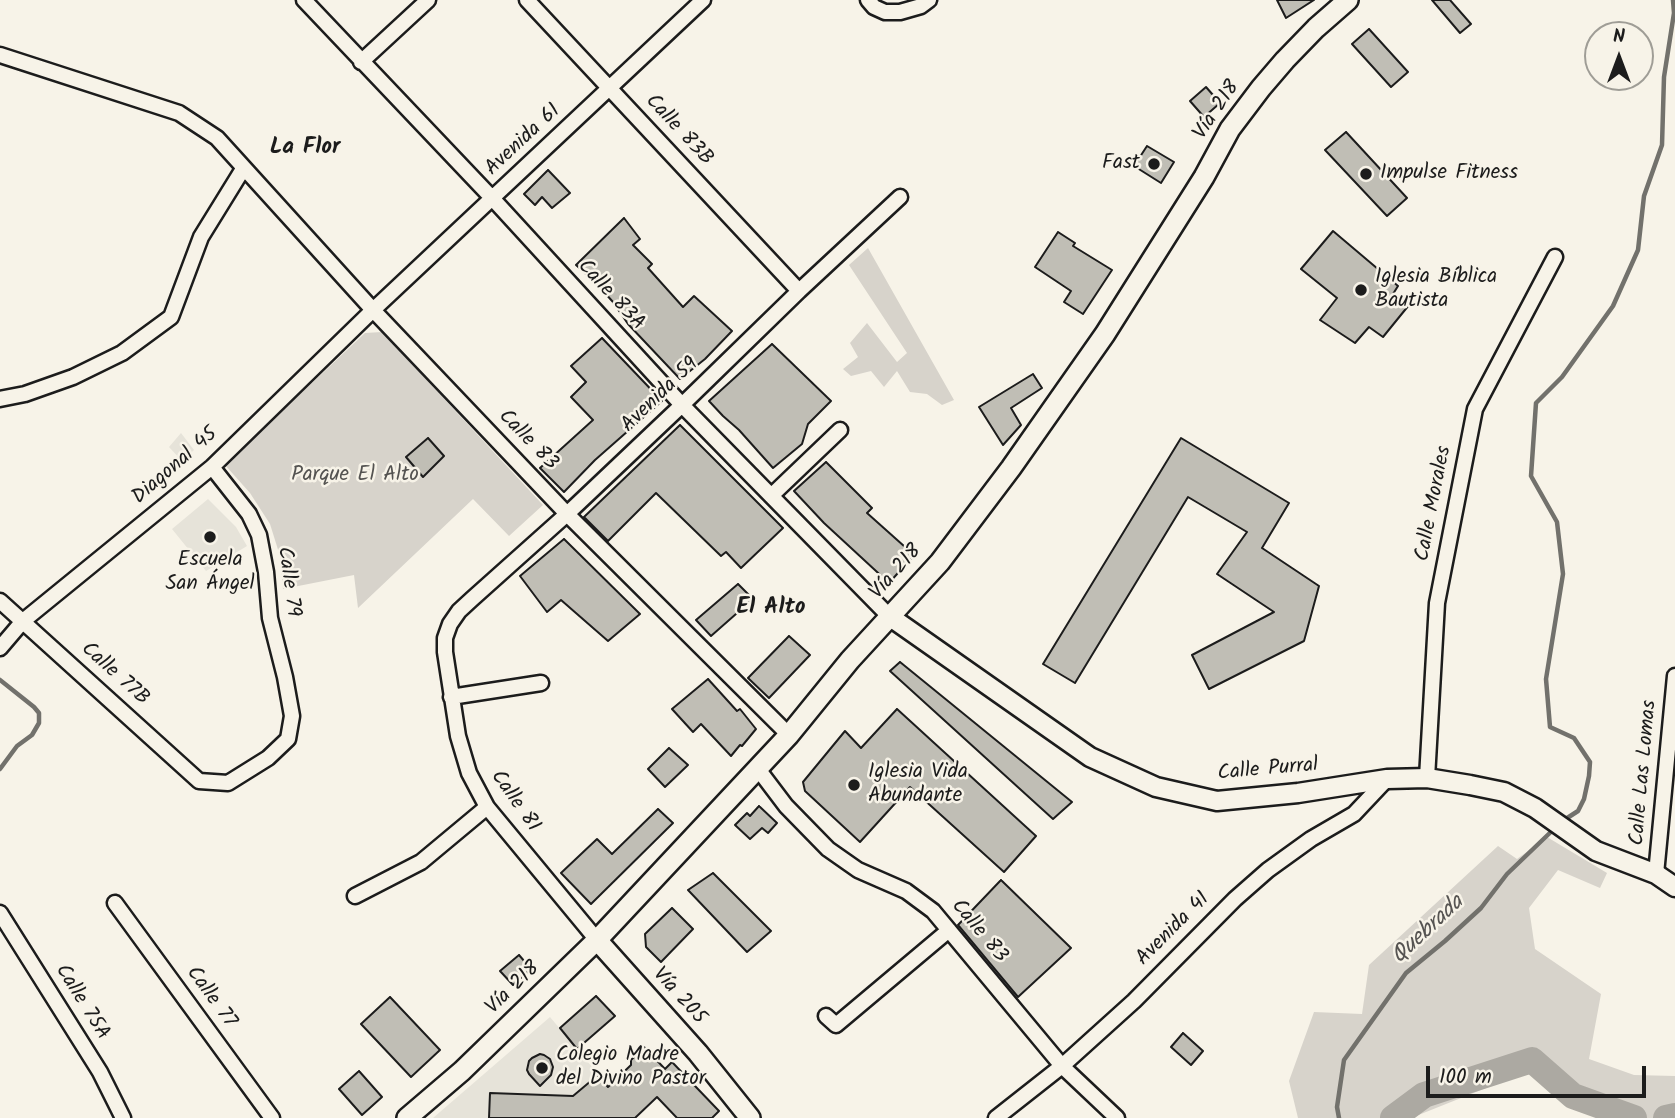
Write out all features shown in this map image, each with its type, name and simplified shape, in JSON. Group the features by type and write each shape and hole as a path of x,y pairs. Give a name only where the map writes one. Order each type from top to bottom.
{"main road":[{"name":"Vía 218","path":"407,1118 462,1071 597,940 789,735 850,660 940,562 1012,468 1097,345 1204,177 1230,129 1261,88 1342,2"},
{"name":"Vía 205","path":"597,940 698,1053 750,1118"}],"street":[{"name":"Calle 83A","path":"304,0 493,199 682,405 889,616"},
{"path":"361,62 428,0"},
{"name":"Calle 83B","path":"527,0 799,291"},
{"name":"Avenida 61","path":"373,310 703,0"},
{"path":"868,0 874,8 885,12 900,12 921,6 929,0"},
{"path":"0,55 179,113 217,138 243,169 201,237 171,317 122,353 73,377 25,394 0,399"},
{"name":"Calle 83","path":"243,169 567,514 789,735"},
{"name":"Avenida 59","path":"450,624 471,598 567,514 900,197"},
{"name":"Calle Morales","path":"1427,778 1437,603 1475,409 1555,257"},
{"name":"Diagonal 45","path":"0,648 23,621 212,467 373,310"},
{"path":"771,496 840,430"},
{"name":"Calle 79","path":"199,781 228,783 268,758 288,740 292,716 270,618 259,535 249,514 212,467"},
{"name":"Calle 77B","path":"0,601 199,781"},
{"name":"Calle Purral","path":"889,616 1090,757 1156,787 1217,801 1298,793 1387,779 1427,778 1504,792 1535,808 1597,851 1656,874 1675,887"},
{"name":"Calle 81","path":"450,624 445,638 445,652 458,736 469,773 487,807 597,940"},
{"name":"Calle Las Lomas","path":"1656,874 1675,676"},
{"path":"452,697 541,682"},
{"name":"Calle 83","path":"758,769 786,806 828,849 858,870 905,891 933,911 1062,1066 1117,1118"},
{"name":"Avenida 41","path":"996,1118 1062,1066 1134,1001 1235,899 1268,870 1311,839 1354,814 1387,779"},
{"path":"355,896 421,862 487,807"},
{"name":"Calle 77","path":"115,903 272,1118"},
{"name":"Calle 75A","path":"0,913 100,1072 123,1118"},
{"path":"826,1016 836,1025 949,930"}],"shaded area":[{"path":"181,433 194,450 182,461 169,447"},
{"name":"Escuela San Ángel","path":"208,499 236,527 247,546 206,571 172,529"},
{"name":"Colegio Madre del Divino Pastor","path":"550,1017 635,1118 433,1118"}],"green space":[{"path":"868,248 954,400 942,405 927,394 910,392 897,371 884,387 871,371 851,376 843,369 858,357 850,343 867,323 897,362 907,353 849,265"},
{"name":"Parque El Alto","path":"382,332 543,505 509,536 473,499 358,608 354,575 283,589 280,556 270,524 250,493 225,465 365,333"},
{"path":"1547,837 1607,873 1600,888 1558,870 1529,908 1535,949 1601,994 1589,1059 1634,1075 1675,1076 1675,1118 1637,1118 1531,1070 1411,1118 1298,1118 1289,1081 1314,1012 1362,1014 1369,965 1498,846 1517,859"}],"building":[{"path":"1277,0 1314,0 1286,18"},
{"path":"1432,0 1450,0 1471,24 1460,33"},
{"path":"1369,29 1408,72 1391,87 1352,44"},
{"path":"1206,87 1220,103 1204,117 1190,101"},
{"name":"Impulse Fitness","path":"1346,132 1407,198 1387,216 1325,150"},
{"name":"Fast","path":"1147,146 1174,162 1161,183 1134,166"},
{"path":"548,170 570,193 552,208 542,197 535,205 524,194"},
{"path":"624,218 640,239 633,245 652,264 648,268 683,307 694,296 732,331 705,359 680,379 628,324 595,282 576,265"},
{"name":"Iglesia Bíblica Bautista","path":"1333,231 1398,286 1393,294 1409,305 1383,337 1369,327 1355,343 1320,320 1337,298 1301,269"},
{"path":"1058,232 1075,243 1073,246 1112,270 1083,314 1064,302 1071,291 1035,267"},
{"path":"602,338 662,401 595,460 564,492 540,468 593,420 571,397 586,382 571,366"},
{"path":"772,344 831,401 808,424 802,444 773,468 709,401"},
{"path":"1033,374 1042,388 1011,408 1021,425 1003,445 979,407"},
{"path":"680,425 783,528 741,568 726,552 721,556 656,493 608,541 584,517"},
{"path":"428,438 444,456 423,477 406,457"},
{"path":"1181,438 1289,503 1262,548 1319,586 1304,641 1209,689 1192,655 1274,612 1217,574 1247,532 1188,497 1075,683 1043,664"},
{"path":"826,462 872,508 867,513 914,555 889,583 824,523 794,491"},
{"path":"564,539 640,614 608,641 561,600 547,612 520,576"},
{"path":"738,584 753,599 711,636 696,620"},
{"path":"789,636 810,655 769,698 748,678"},
{"path":"900,662 1072,802 1053,819 890,671"},
{"path":"708,679 737,711 740,709 756,729 731,756 701,724 693,732 672,709"},
{"path":"897,709 1036,836 1004,872 910,787 860,842 805,791 803,782 845,731 861,748"},
{"path":"669,748 688,765 665,787 648,769"},
{"path":"759,806 777,823 768,833 762,828 750,839 735,825 747,813 750,816"},
{"path":"658,809 673,823 591,904 561,873 597,839 612,854"},
{"path":"713,873 771,931 747,952 688,890"},
{"path":"1001,880 1071,948 1018,997 958,925"},
{"path":"672,908 693,929 661,962 646,947 645,934"},
{"path":"519,955 531,969 513,985 500,971"},
{"path":"596,996 615,1016 577,1049 560,1028"},
{"path":"390,997 440,1050 411,1077 361,1024"},
{"path":"1183,1033 1203,1051 1191,1065 1171,1047"},
{"path":"644,1047 665,1069 672,1062 719,1111 712,1118 677,1118 657,1097 635,1118 489,1118 490,1093 573,1096 598,1075 608,1087 631,1065 631,1060"},
{"path":"540,1054 550,1059 553,1067 551,1075 540,1086 527,1070 529,1061"},
{"path":"359,1071 382,1097 362,1115 339,1089"}],"waterway":[{"path":"1561,822 1578,811 1584,799 1590,762 1574,738 1550,727 1546,679 1563,574 1557,522 1531,476 1536,403 1562,377 1613,306 1638,250 1644,196 1662,145 1664,77 1674,13 1673,0"},
{"path":"0,680 39,713 39,723 32,735 17,746 0,769"},
{"name":"Quebrada","path":"1339,1118 1337,1107 1344,1060 1406,973 1481,908 1507,874 1555,828"},
{"path":"1393,1118 1424,1095 1532,1060 1573,1096 1634,1118"},
{"path":"1666,1118 1675,1116"}],"place":[{"name":"Fast","path":"1154,164"},
{"name":"Impulse Fitness","path":"1366,174"},
{"name":"Iglesia Bíblica Bautista","path":"1361,290"},
{"name":"Escuela San Ángel","path":"210,537"},
{"name":"Iglesia Vida Abundante","path":"854,785"},
{"name":"Colegio Madre del Divino Pastor","path":"542,1068"}],"district":[{"name":"La Flor","path":"305,149"},
{"name":"El Alto","path":"771,609"}]}
